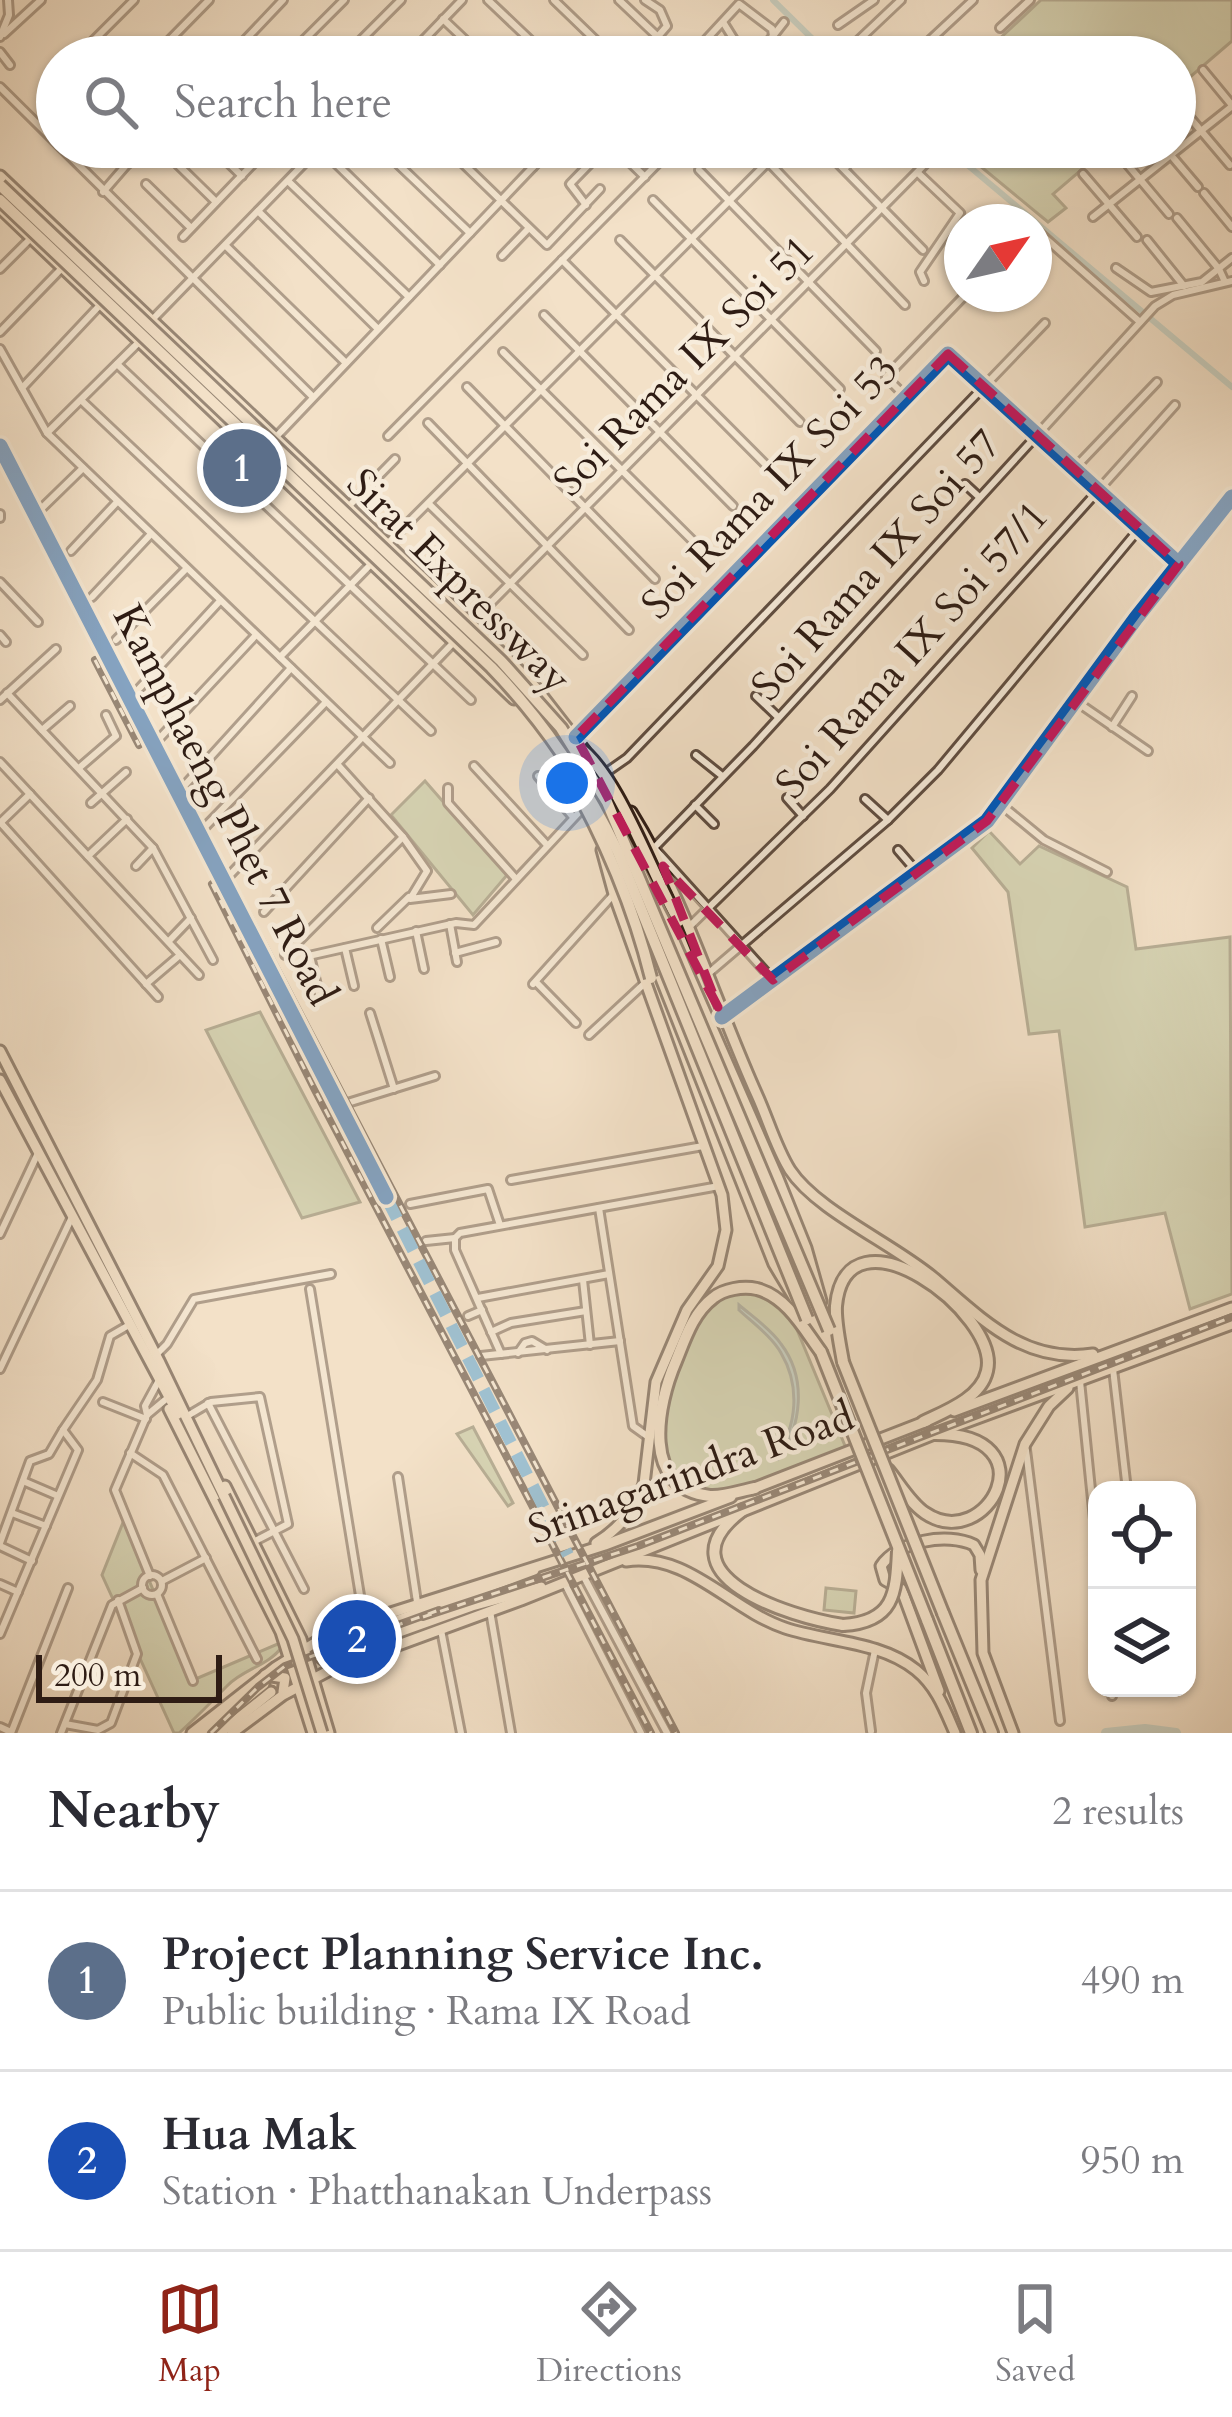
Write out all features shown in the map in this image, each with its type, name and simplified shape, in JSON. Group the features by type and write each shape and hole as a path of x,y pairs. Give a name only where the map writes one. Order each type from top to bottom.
{"highway":[{"name":"Sirat Expressway","path":"0,185 501,661 573,739 607,802 843,1362 990,1730"},
{"name":"Sirat Expressway","path":"0,204 490,667 523,700 563,754 618,852 971,1733"},
{"path":"573,739 592,756 679,926"},
{"path":"563,754 563,766 598,829 626,897 648,981"},
{"path":"843,1362 836,1307 841,1286 862,1264 894,1262 911,1270 976,1327 987,1348 988,1368 982,1384 962,1402 923,1422"},
{"path":"755,1488 715,1496 684,1488 662,1462 658,1446 667,1380 689,1328 712,1298 726,1291 758,1289 790,1310 821,1352"},
{"path":"886,1468 917,1506 938,1520 961,1521 990,1504 999,1474 989,1448 970,1436 934,1434"},
{"path":"743,1510 717,1536 713,1553 718,1567 756,1599 791,1614 864,1623 888,1606 896,1582 898,1548"}],"main road":[{"path":"0,176 536,688 604,774 653,848 806,1248 829,1330"},
{"path":"0,204 100,305 455,640 543,733 613,855 774,1264 808,1319"},
{"path":"588,755 706,976 720,1012"},
{"path":"586,1549 614,1530 638,1500 656,1382 687,1310 718,1266 725,1230 719,1186 614,894 587,804"},
{"path":"646,940 655,945 679,926"},
{"path":"679,926 791,1170 824,1204 899,1250 1013,1342 1065,1356 1131,1345"},
{"path":"0,1052 156,1355 166,1400 285,1641 321,1733"},
{"path":"0,1080 222,1497 290,1641 321,1733"},
{"name":"Srinagarindra Road","path":"232,1733 244,1728 273,1689 276,1667 364,1620 605,1545 1232,1308"},
{"name":"Srinagarindra Road","path":"191,1733 273,1689 300,1684 934,1434 1232,1324"},
{"path":"164,1382 189,1415 290,1616 315,1677 321,1733"},
{"path":"981,1580 1025,1444 1049,1406 1076,1383"},
{"path":"955,1733 901,1589 885,1580 881,1566 891,1555 949,1538 974,1544 980,1555 983,1653 1013,1731"},
{"path":"343,1664 331,1665 319,1656 318,1647 605,1545"},
{"path":"595,1568 632,1560 672,1564 762,1619 874,1650 916,1670 944,1707"},
{"path":"260,1588 270,1586 272,1580"},
{"path":"290,1616 310,1633 332,1641 561,1583"},
{"path":"276,1667 285,1641"},
{"path":"203,1733 273,1689 306,1701"},
{"path":"220,1733 273,1689"}],"street":[{"path":"2,35 8,0"},
{"path":"2,35 41,0"},
{"path":"97,36 134,0"},
{"path":"174,36 209,0"},
{"path":"249,36 283,0"},
{"path":"307,36 344,0"},
{"path":"365,36 401,0"},
{"path":"428,36 462,0"},
{"path":"488,0 526,36"},
{"path":"554,0 592,36"},
{"path":"619,0 657,36"},
{"path":"644,0 664,16 667,26 660,36"},
{"path":"838,25 874,0"},
{"path":"863,36 901,0"},
{"path":"935,36 973,0"},
{"path":"1000,28 1030,0"},
{"path":"710,36 741,2 769,25 773,36"},
{"path":"443,19 461,36"},
{"path":"723,22 732,36"},
{"path":"773,36 784,22"},
{"path":"0,52 10,64"},
{"path":"1196,134 1232,106 1203,70"},
{"path":"0,87 36,124"},
{"path":"1196,124 1230,165"},
{"path":"79,168 313,397"},
{"path":"103,192 125,168"},
{"path":"181,168 216,202"},
{"path":"234,168 242,176"},
{"path":"183,237 249,168"},
{"path":"152,321 299,168"},
{"path":"341,168 440,265"},
{"path":"402,168 470,233"},
{"path":"468,168 549,245 600,189"},
{"path":"275,438 532,168"},
{"path":"586,205 570,184 587,168"},
{"path":"634,168 645,177"},
{"path":"388,436 654,168"},
{"path":"387,544 763,168"},
{"path":"773,168 905,305"},
{"path":"843,168 923,250"},
{"name":"Soi Rama IX Soi 51","path":"470,623 923,168"},
{"path":"1130,168 1228,282"},
{"path":"1093,218 1154,168"},
{"path":"1182,168 1232,227"},
{"path":"699,170 876,351"},
{"path":"919,173 960,214 920,272 925,281"},
{"path":"1083,174 1137,237"},
{"path":"287,181 409,297"},
{"path":"146,184 191,228"},
{"path":"653,200 840,389"},
{"path":"258,212 378,329"},
{"path":"502,256 530,228"},
{"path":"0,269 31,238"},
{"path":"620,240 800,422"},
{"path":"1147,240 1184,286"},
{"path":"1052,244 1141,321"},
{"path":"226,246 346,363"},
{"path":"1116,268 1147,292 1202,282 1232,258"},
{"path":"562,260 767,466"},
{"path":"0,332 62,268"},
{"name":"Soi Rama IX Soi 57","path":"653,848 1155,306 1173,295 1228,282"},
{"path":"22,388 100,305"},
{"path":"906,397 886,376 948,312"},
{"path":"544,315 733,506"},
{"path":"604,774 627,758 1046,323"},
{"path":"47,434 139,342"},
{"path":"0,349 47,434 390,763"},
{"path":"503,352 701,549"},
{"name":"Soi Rama IX Soi 53","path":"573,739 948,354 1179,564"},
{"path":"117,364 471,700"},
{"path":"1072,471 1157,382"},
{"path":"467,387 655,579"},
{"path":"82,401 431,730"},
{"name":"Soi Rama IX Soi 57/1","path":"679,926 707,908 803,816 1175,405"},
{"path":"428,423 629,630"},
{"name":"Kamphaeng Phet 7 Road","path":"0,446 386,1197"},
{"path":"348,507 395,459"},
{"path":"43,507 83,468"},
{"path":"965,484 978,496"},
{"path":"720,1012 773,980 987,821 1232,497"},
{"path":"71,551 117,502"},
{"path":"429,504 583,655"},
{"path":"706,976 888,820 950,756 1139,529"},
{"path":"92,596 150,535"},
{"path":"280,657 372,563"},
{"path":"116,640 186,569"},
{"path":"0,582 38,622"},
{"path":"136,692 220,601"},
{"path":"158,740 256,635"},
{"path":"224,881 455,640"},
{"path":"0,700 56,649"},
{"path":"184,785 291,668"},
{"path":"7,693 153,848 213,960"},
{"path":"756,696 778,717"},
{"path":"1112,727 1132,696"},
{"path":"1074,700 1148,751"},
{"path":"206,826 326,701"},
{"path":"42,730 70,706"},
{"path":"79,768 116,736 106,715"},
{"path":"696,755 722,775"},
{"path":"0,762 199,975"},
{"path":"338,765 427,871 409,897 377,928"},
{"path":"473,766 548,845"},
{"path":"91,803 126,772"},
{"path":"538,776 574,817"},
{"path":"448,788 448,802 516,879"},
{"path":"30,794 0,822 158,997"},
{"path":"264,912 369,798"},
{"path":"787,798 803,816"},
{"path":"865,799 888,820"},
{"path":"999,803 1044,840 1107,872"},
{"path":"296,959 450,924 474,925 587,804"},
{"path":"694,805 714,824"},
{"path":"88,856 128,819"},
{"path":"286,955 403,837"},
{"path":"136,866 153,848"},
{"path":"653,848 773,980"},
{"path":"898,850 917,872"},
{"path":"409,897 451,894"},
{"path":"576,1023 535,983 614,894"},
{"path":"168,942 191,918"},
{"path":"450,924 456,958 496,943"},
{"path":"416,931 424,969"},
{"path":"381,939 390,977"},
{"path":"345,948 354,986"},
{"path":"146,984 180,955"},
{"path":"310,956 319,994"},
{"path":"589,1035 648,981"},
{"path":"370,1012 394,1089"},
{"path":"339,1106 435,1076"},
{"path":"512,1180 705,1146"},
{"path":"0,1234 38,1153"},
{"path":"426,1241 719,1186"},
{"path":"410,1204 488,1189 500,1226"},
{"path":"599,1208 633,1426 647,1436"},
{"path":"0,1369 72,1217"},
{"path":"456,1236 454,1250 501,1354"},
{"path":"156,1355 194,1299 331,1274"},
{"path":"478,1298 609,1274"},
{"path":"583,1280 590,1345"},
{"path":"310,1289 364,1620"},
{"path":"468,1316 482,1310"},
{"path":"490,1332 586,1311"},
{"path":"0,1542 30,1461 49,1454 98,1380 110,1336 129,1325"},
{"path":"481,1356 620,1341"},
{"path":"1113,1369 1126,1481"},
{"path":"146,1417 145,1406 164,1382"},
{"path":"1076,1383 1088,1481"},
{"path":"189,1415 208,1403 260,1397 288,1524 253,1542"},
{"path":"162,1581 149,1576 115,1490 146,1417 166,1400"},
{"path":"103,1402 146,1417"},
{"path":"208,1403 304,1589"},
{"path":"0,1634 78,1450 63,1430"},
{"path":"1025,1444 1060,1720"},
{"path":"130,1454 162,1472 257,1659"},
{"path":"398,1477 417,1602"},
{"path":"23,1481 59,1497"},
{"path":"12,1513 46,1526"},
{"path":"0,1520 4,1526 0,1542"},
{"path":"0,1542 32,1561"},
{"path":"193,1681 157,1594 162,1581 206,1558"},
{"path":"582,1574 667,1733"},
{"path":"149,1576 143,1588 157,1594"},
{"path":"561,1583 641,1733"},
{"path":"0,1584 18,1592"},
{"path":"0,1727 11,1732 68,1588"},
{"path":"62,1733 112,1605 143,1588"},
{"path":"65,1724 101,1730 112,1723 137,1654 118,1600"},
{"path":"490,1611 511,1733"},
{"path":"441,1630 461,1733"},
{"path":"871,1730 866,1697 874,1650"}],"highlighted area":[{"path":"948,354 1179,564 987,821 773,980 663,866 718,1007 576,737"}],"green space":[{"path":"1041,0 1232,0 1232,41 1196,72 1196,36 1002,36"},
{"path":"982,168 1083,168 1053,194 1066,208 1052,219 1052,204 1026,204"},
{"path":"425,781 507,875 473,915 391,815"},
{"path":"989,831 1020,864 1039,846 1127,887 1136,949 1230,937 1232,1294 1190,1309 1165,1213 1085,1227 1059,1031 1029,1034 1008,892 972,848"},
{"path":"260,1012 360,1202 302,1218 206,1030"},
{"path":"758,1290 788,1308 848,1453 715,1496 684,1488 658,1446 658,1429 689,1328 712,1298"},
{"path":"473,1427 513,1503 508,1506 457,1434"},
{"path":"124,1520 191,1681 280,1643 282,1647 233,1680 179,1733 174,1733 102,1575"},
{"path":"826,1588 856,1591 854,1613 824,1610"}],"water":[{"path":"739,1305 777,1339 795,1372 796,1417 778,1459 775,1456 792,1419 791,1379 777,1347"}],"waterway":[{"path":"773,0 810,36"},
{"path":"971,168 1232,387"},
{"path":"1106,1733 1145,1729 1176,1733"}],"railway":[{"path":"0,440 676,1733"},
{"path":"95,660 139,745"},
{"path":"212,884 651,1733"},
{"path":"423,1617 638,1546 1232,1317"},
{"path":"211,1733 285,1666 439,1610"}],"marked path":[{"path":"386,1197 568,1555"}],"cycle path":[{"path":"576,737 948,354 1179,564"},
{"path":"0,446 386,1197"},
{"path":"722,1017 987,821 1232,497"}],"place":[{"name":"Project Planning Service Inc.","path":"242,468"},
{"name":"Hua Mak","path":"357,1639"}]}
